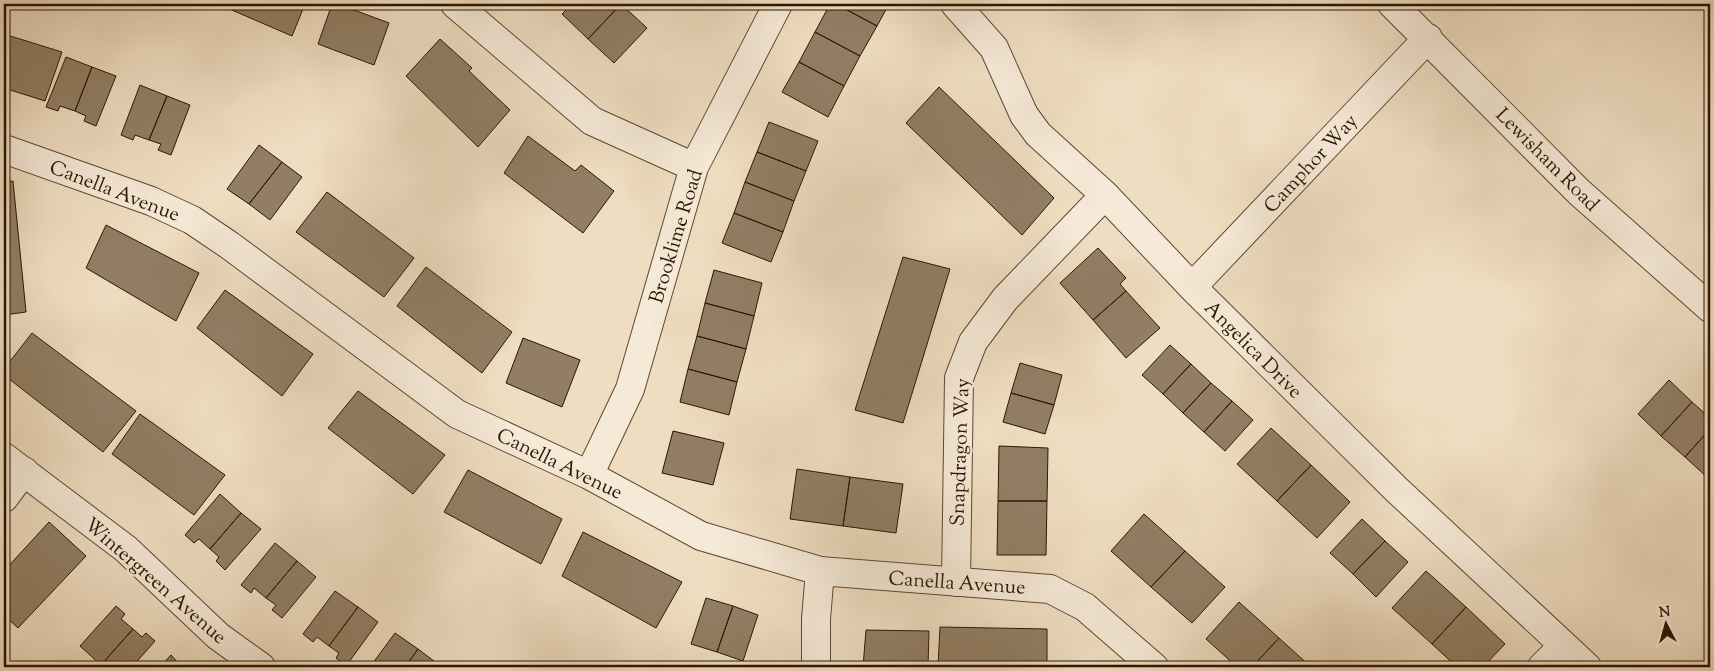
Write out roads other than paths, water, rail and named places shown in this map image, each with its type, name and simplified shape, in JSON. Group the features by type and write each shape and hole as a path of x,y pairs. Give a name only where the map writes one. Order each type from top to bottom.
{"street":[{"path":"455,4 592,121 694,167"},
{"name":"Brooklime Road","path":"589,475 630,390 694,167 778,4"},
{"name":"Angelica Drive","path":"955,4 994,48 1024,115 1038,134 1105,195 1192,287 1397,490 1586,667"},
{"name":"Lewisham Road","path":"1392,4 1428,38 1579,192 1710,308"},
{"name":"Camphor Way","path":"1192,287 1428,38"},
{"name":"Canella Avenue","path":"4,149 151,201 192,220 229,245 457,414 589,475 701,536 820,572 1050,589 1085,607 1154,667"},
{"name":"Snapdragon Way","path":"956,582 959,378 973,342 1006,299 1105,195"},
{"path":"4,498 14,464"},
{"name":"Wintergreen Avenue","path":"14,464 126,549 218,636 261,667"},
{"path":"816,667 816,619 820,572"},
{"path":"1542,667 1562,646"}]}
